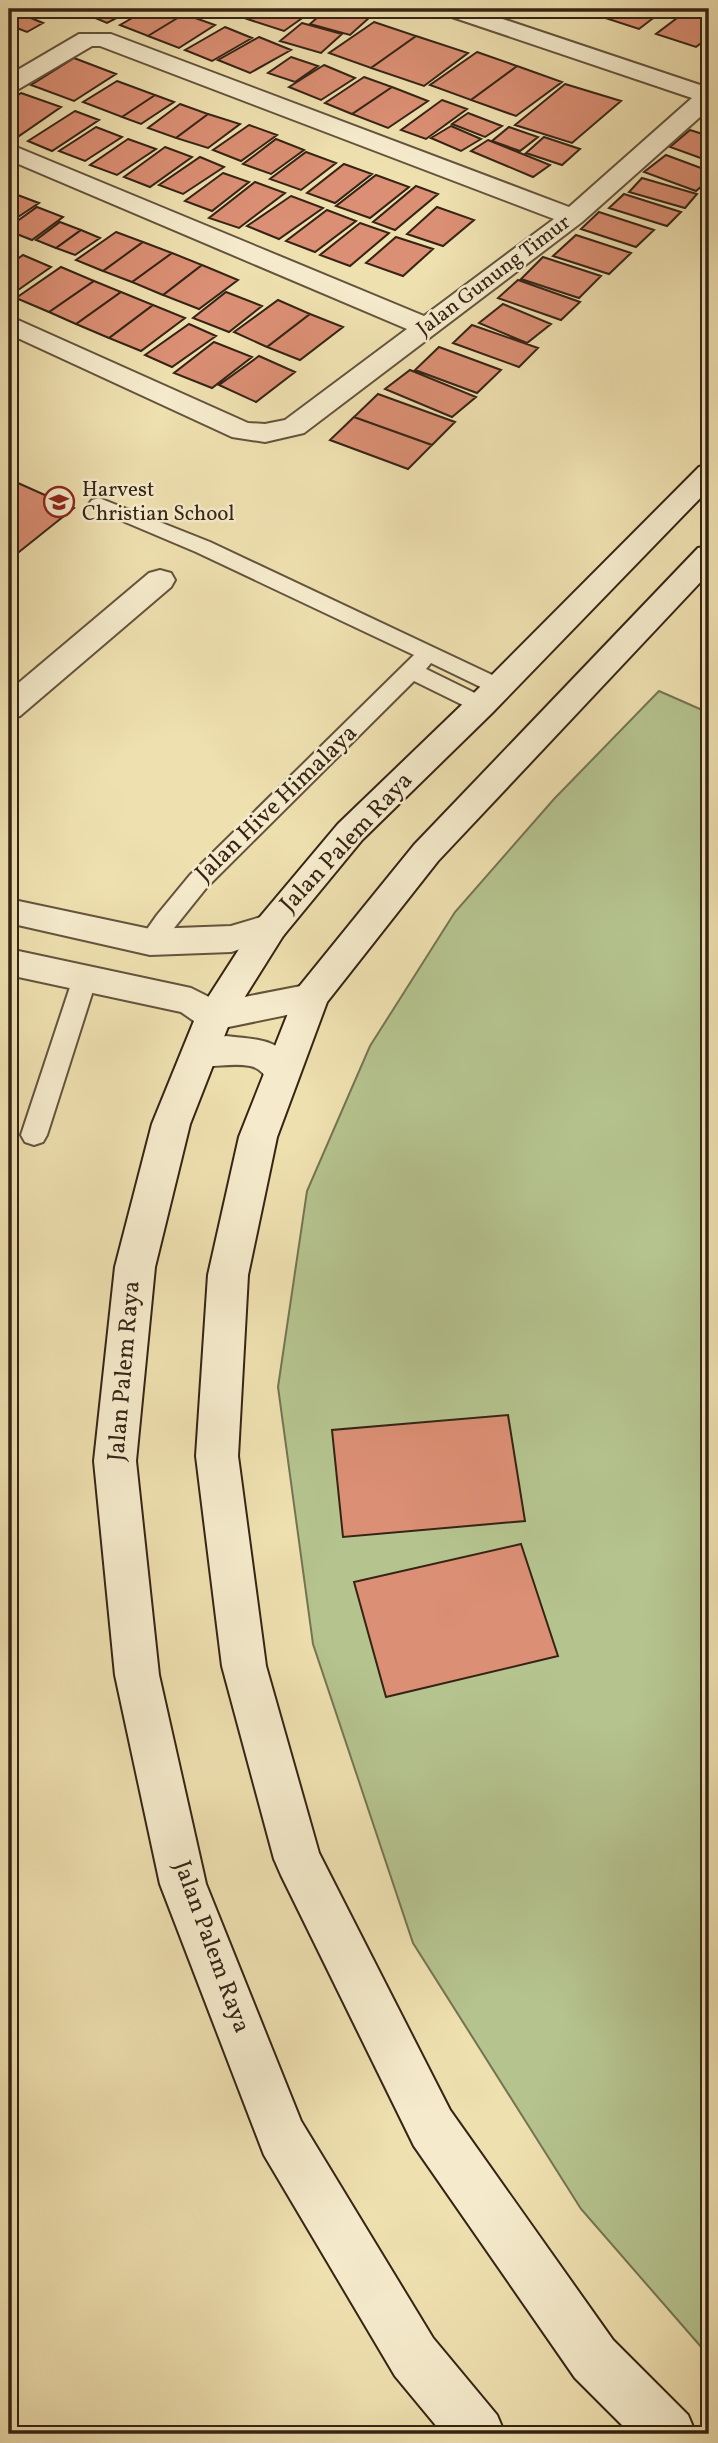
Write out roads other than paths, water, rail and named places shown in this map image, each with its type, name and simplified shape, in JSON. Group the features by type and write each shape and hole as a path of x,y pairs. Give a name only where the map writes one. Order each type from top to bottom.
{"street":[{"path":"451,9 709,96"},
{"path":"514,9 709,75"},
{"path":"9,85 87,39 103,39 573,217"},
{"name":"Jalan Gunung Timur","path":"9,324 242,431 265,433 294,427 573,217 709,96"},
{"path":"9,151 426,327"},
{"name":"Jalan Palem Raya","path":"478,2434 414,2357 282,2137 183,1884 137,1675 115,1461 135,1267 171,1124 207,1035 271,927 350,832 490,696 709,473"},
{"path":"669,2434 594,2359 432,2128 297,1858 244,1666 217,1456 228,1275 258,1137 311,997 426,853 709,555"},
{"path":"9,708 160,580"},
{"path":"9,911 150,942 231,939 271,927"},
{"path":"55,922 22,965 191,1001 207,1035 226,1050 264,1054 281,1071"},
{"path":"207,1035 311,997"}],"lane":[{"path":"99,504 203,547 419,663 490,696"},
{"name":"Jalan Hive Himalaya","path":"150,942 170,911 203,875 292,792 419,663"},
{"path":"34,1135 85,978"}],"place":[{"name":"Harvest Christian School","path":"59,502"}]}
